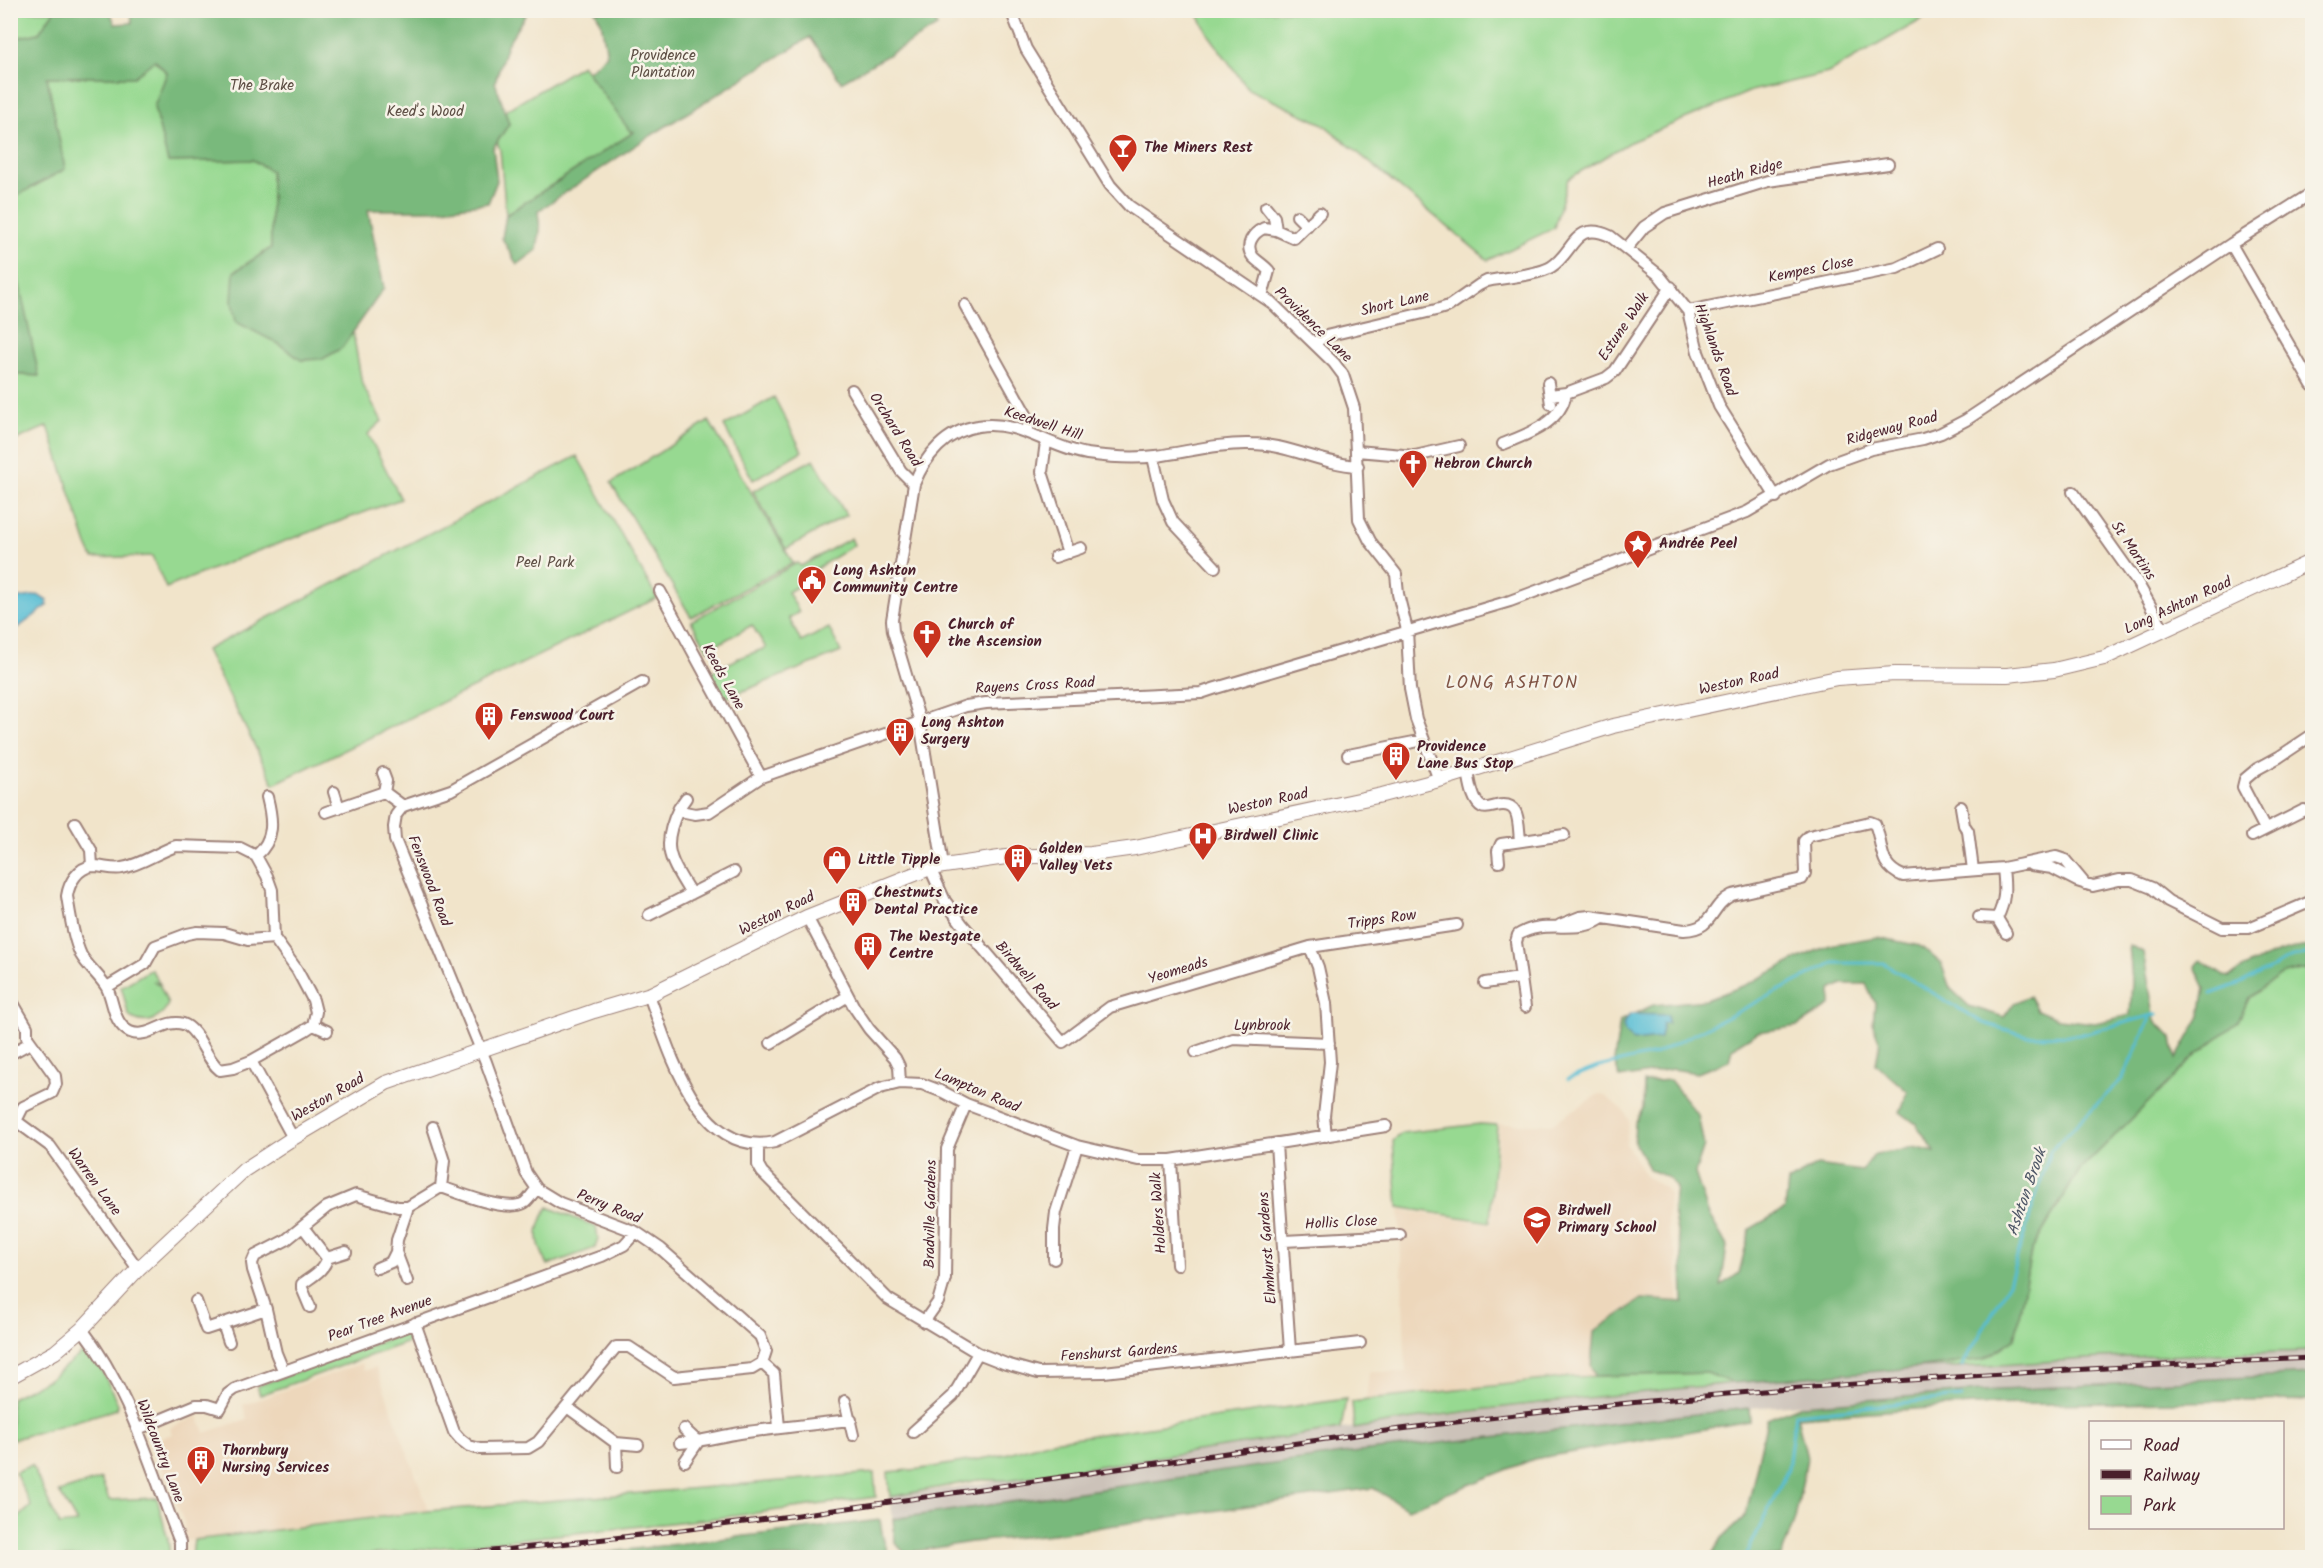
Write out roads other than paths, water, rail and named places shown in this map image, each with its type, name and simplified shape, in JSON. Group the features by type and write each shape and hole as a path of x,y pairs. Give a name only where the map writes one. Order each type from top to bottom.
{"street":[{"name":"Providence Lane","path":"1011,10 1026,49 1110,185 1129,206 1272,303 1334,363 1343,375 1354,408 1359,519 1370,541 1396,573 1398,594 1407,630 1410,689 1416,719 1439,780"},
{"name":"Heath Ridge","path":"1626,249 1644,227 1665,213 1768,181 1888,164"},
{"name":"Ridgeway Road","path":"1407,630 1510,601 1747,512 1829,464 1871,449 1923,439 1941,433 1966,420 2231,244 2313,193"},
{"path":"1266,207 1274,217 1276,230"},
{"path":"1262,296 1269,271 1252,255 1250,241 1252,237 1264,228 1276,230 1294,238 1320,213"},
{"path":"1297,216 1306,226"},
{"name":"Highlands Road","path":"1514,276 1550,267 1578,236 1602,232 1659,274 1671,286 1688,311 1698,352 1719,406 1776,497"},
{"path":"2231,244 2313,385"},
{"name":"Kempes Close","path":"1688,311 1897,268 1937,249"},
{"name":"Short Lane","path":"1314,343 1326,336 1449,306 1479,285 1514,276"},
{"name":"Estune Walk","path":"1548,383 1550,399 1606,378 1615,371 1671,286"},
{"path":"965,305 1028,418 1029,424 1026,432"},
{"path":"973,320 985,314"},
{"name":"Orchard Road","path":"852,390 901,471 914,484"},
{"path":"1503,444 1521,443 1558,413 1566,393"},
{"name":"Keedwell Hill","path":"937,867 920,722 895,639 892,620 914,484 929,455 959,431 995,424 1026,432 1046,442 1086,454 1153,457 1248,444 1269,444 1341,465 1358,466"},
{"path":"1046,442 1042,472 1068,553"},
{"path":"1357,452 1415,456 1459,446"},
{"path":"1153,457 1167,510 1181,533 1215,567"},
{"name":"St Martins","path":"2073,492 2137,582 2164,630"},
{"path":"1055,557 1081,548"},
{"path":"1204,556 1213,548"},
{"name":"Long Ashton Road","path":"2054,670 2104,658 2313,561"},
{"name":"Keeds Lane","path":"660,591 761,777"},
{"name":"Rayens Cross Road","path":"679,808 695,814 709,812 761,777 966,706 986,703 1202,693 1407,630"},
{"name":"Weston Road","path":"10,1377 55,1352 82,1329 138,1269 244,1170 386,1083 594,1011 649,995 807,917 937,867 1006,857 1091,854 1135,848 1382,795 1468,772 1613,726 1837,678 1895,674 2007,675 2054,670"},
{"path":"384,792 402,807 451,790 642,682"},
{"path":"2265,829 2243,787 2245,779 2257,769 2313,735"},
{"path":"1348,754 1424,740"},
{"path":"1468,772 1474,797 1479,805 1483,808 1507,804 1513,807 1520,841"},
{"path":"383,773 386,781 384,792"},
{"path":"334,792 339,808"},
{"path":"326,812 384,792"},
{"path":"256,856 266,847 271,830 272,818 267,797"},
{"path":"686,798 679,808 669,834 668,846 671,860 691,894"},
{"name":"Fenswood Road","path":"402,807 396,815 395,840 481,1050"},
{"path":"1961,807 1964,825 1968,831 1973,870"},
{"path":"2252,836 2304,810"},
{"path":"1525,1007 1516,942 1518,935 1524,931 1560,925 1580,916 1695,929 1703,926 1724,898 1802,879 1805,873 1804,840 1809,836 1870,822 1875,824 1885,862 1893,872 1903,876 2003,868 2056,857 2065,860 2085,884 2093,886 2119,880 2132,880 2152,888 2168,901 2222,928 2250,928 2313,901"},
{"path":"75,823 91,850 92,866"},
{"path":"1499,862 1498,851 1501,844 1564,835"},
{"path":"176,846 240,848 256,856 272,890 274,938 297,970 313,1000 316,1012 313,1025 251,1061 233,1068 219,1070 212,1064 191,1028 182,1023 171,1024 141,1034 130,1033 117,1019 106,987 80,954 67,896 68,888 81,871 92,866 121,868 176,846"},
{"name":"Birdwell Road","path":"937,867 945,901 1063,1042"},
{"path":"1997,918 2004,906 2003,868"},
{"path":"649,915 734,872"},
{"path":"807,917 848,996 869,1029 895,1058 899,1066 900,1083"},
{"path":"1979,917 1997,918"},
{"path":"1997,918 2006,933"},
{"name":"Tripps Row","path":"1310,947 1457,925"},
{"path":"106,987 145,964 155,946 187,934 224,933 248,940 274,938"},
{"path":"1310,947 1324,985 1329,1043 1330,1062 1324,1116 1326,1136"},
{"name":"Yeomeads","path":"1063,1042 1110,1006 1310,947"},
{"path":"1485,983 1520,978"},
{"path":"649,995 681,1078 697,1106 727,1136 748,1144 758,1145"},
{"path":"771,1043 848,996"},
{"name":"Warren Lane","path":"10,998 27,1027 27,1037 30,1043 55,1076 56,1084 52,1093 23,1107 13,1120 50,1146 138,1269"},
{"path":"313,1025 327,1031"},
{"name":"Lynbrook","path":"1196,1052 1233,1039 1329,1043"},
{"path":"10,1054 30,1043"},
{"path":"283,1370 276,1353 252,1263 255,1256 286,1240 327,1207 356,1195 398,1207 408,1207 441,1187 494,1204 516,1206 525,1202 537,1189 526,1173 481,1050"},
{"path":"251,1061 293,1138"},
{"name":"Lampton Road","path":"758,1145 775,1142 880,1088 900,1083 922,1084 966,1104 1077,1146 1138,1160 1171,1160 1386,1126"},
{"name":"Bradville Gardens","path":"924,1322 938,1302 945,1278 947,1149 966,1104"},
{"path":"433,1127 444,1161 441,1187"},
{"name":"Elmhurst Gardens","path":"1276,1144 1290,1351"},
{"name":"Fenshurst Gardens","path":"758,1145 758,1165 778,1190 888,1299 978,1353 1005,1364 1038,1372 1071,1374 1360,1343"},
{"path":"1054,1259 1056,1212 1077,1146"},
{"name":"Holders Walk","path":"1171,1160 1177,1265"},
{"name":"Perry Road","path":"537,1189 560,1203 636,1232 661,1249 760,1336 766,1351 762,1363 774,1374 779,1428"},
{"path":"377,1268 391,1262 408,1207"},
{"path":"303,1227 327,1258"},
{"name":"Pear Tree Avenue","path":"138,1429 196,1405 207,1405 220,1409 228,1394 235,1389 602,1256 624,1245 636,1232"},
{"name":"Hollis Close","path":"1284,1241 1400,1235"},
{"path":"396,1251 407,1281"},
{"path":"327,1258 346,1252"},
{"path":"310,1308 302,1284 321,1270 327,1258"},
{"path":"196,1300 206,1329 266,1309"},
{"path":"415,1323 454,1432 469,1446 480,1449 528,1448 538,1442 616,1347 628,1347 674,1377 752,1369 762,1363"},
{"path":"223,1324 230,1342"},
{"name":"Wildcountry Lane","path":"82,1329 99,1351 138,1429 180,1542 180,1557"},
{"path":"913,1432 953,1396 978,1353"},
{"path":"845,1401 853,1436"},
{"path":"567,1407 616,1443 638,1445"},
{"path":"681,1443 851,1420"},
{"path":"684,1429 698,1442"},
{"path":"685,1461 698,1442"},
{"path":"616,1443 617,1467"}],"water":[{"path":"38,595 47,601 47,606 19,627 11,627 11,602 14,599"},
{"path":"1630,1014 1668,1015 1668,1023 1663,1023 1660,1038 1633,1041 1625,1033 1623,1025"}],"waterway":[{"name":"Ashton Brook","path":"2211,994 2241,983 2292,957 2312,954"},
{"path":"1568,1079 1598,1067 1655,1054 1833,963 1883,963 1983,1023 2028,1036 2079,1035 2157,1014"},
{"name":"Ashton Brook","path":"1962,1366 2008,1286 2050,1151 2123,1078 2151,1016"},
{"name":"Ashton Brook","path":"1745,1558 1788,1469 1795,1414 1961,1397"}],"railway":[{"path":"409,1558 668,1532 1311,1441 1549,1411 1876,1382 2312,1358"}],"place":[{"name":"The Miners Rest","path":"1123,174"},
{"name":"Hebron Church","path":"1413,490"},
{"name":"Andrée Peel","path":"1638,570"},
{"name":"Long Ashton Community Centre","path":"812,606"},
{"name":"Church of the Ascension","path":"927,660"},
{"name":"Fenswood Court","path":"489,742"},
{"name":"Long Ashton Surgery","path":"900,758"},
{"name":"Providence Lane Bus Stop","path":"1396,782"},
{"name":"Birdwell Clinic","path":"1203,862"},
{"name":"Golden Valley Vets","path":"1018,884"},
{"name":"Little Tipple","path":"837,886"},
{"name":"Chestnuts Dental Practice","path":"853,928"},
{"name":"The Westgate Centre","path":"868,972"},
{"name":"Birdwell Primary School","path":"1537,1246"},
{"name":"Thornbury Nursing Services","path":"201,1486"}],"district":[{"name":"LONG ASHTON","path":"1512,683"}],"park label":[{"name":"Providence Plantation","path":"663,64"},
{"name":"The Brake","path":"262,86"},
{"name":"Keed's Wood","path":"425,112"},
{"name":"Peel Park","path":"545,563"}]}
